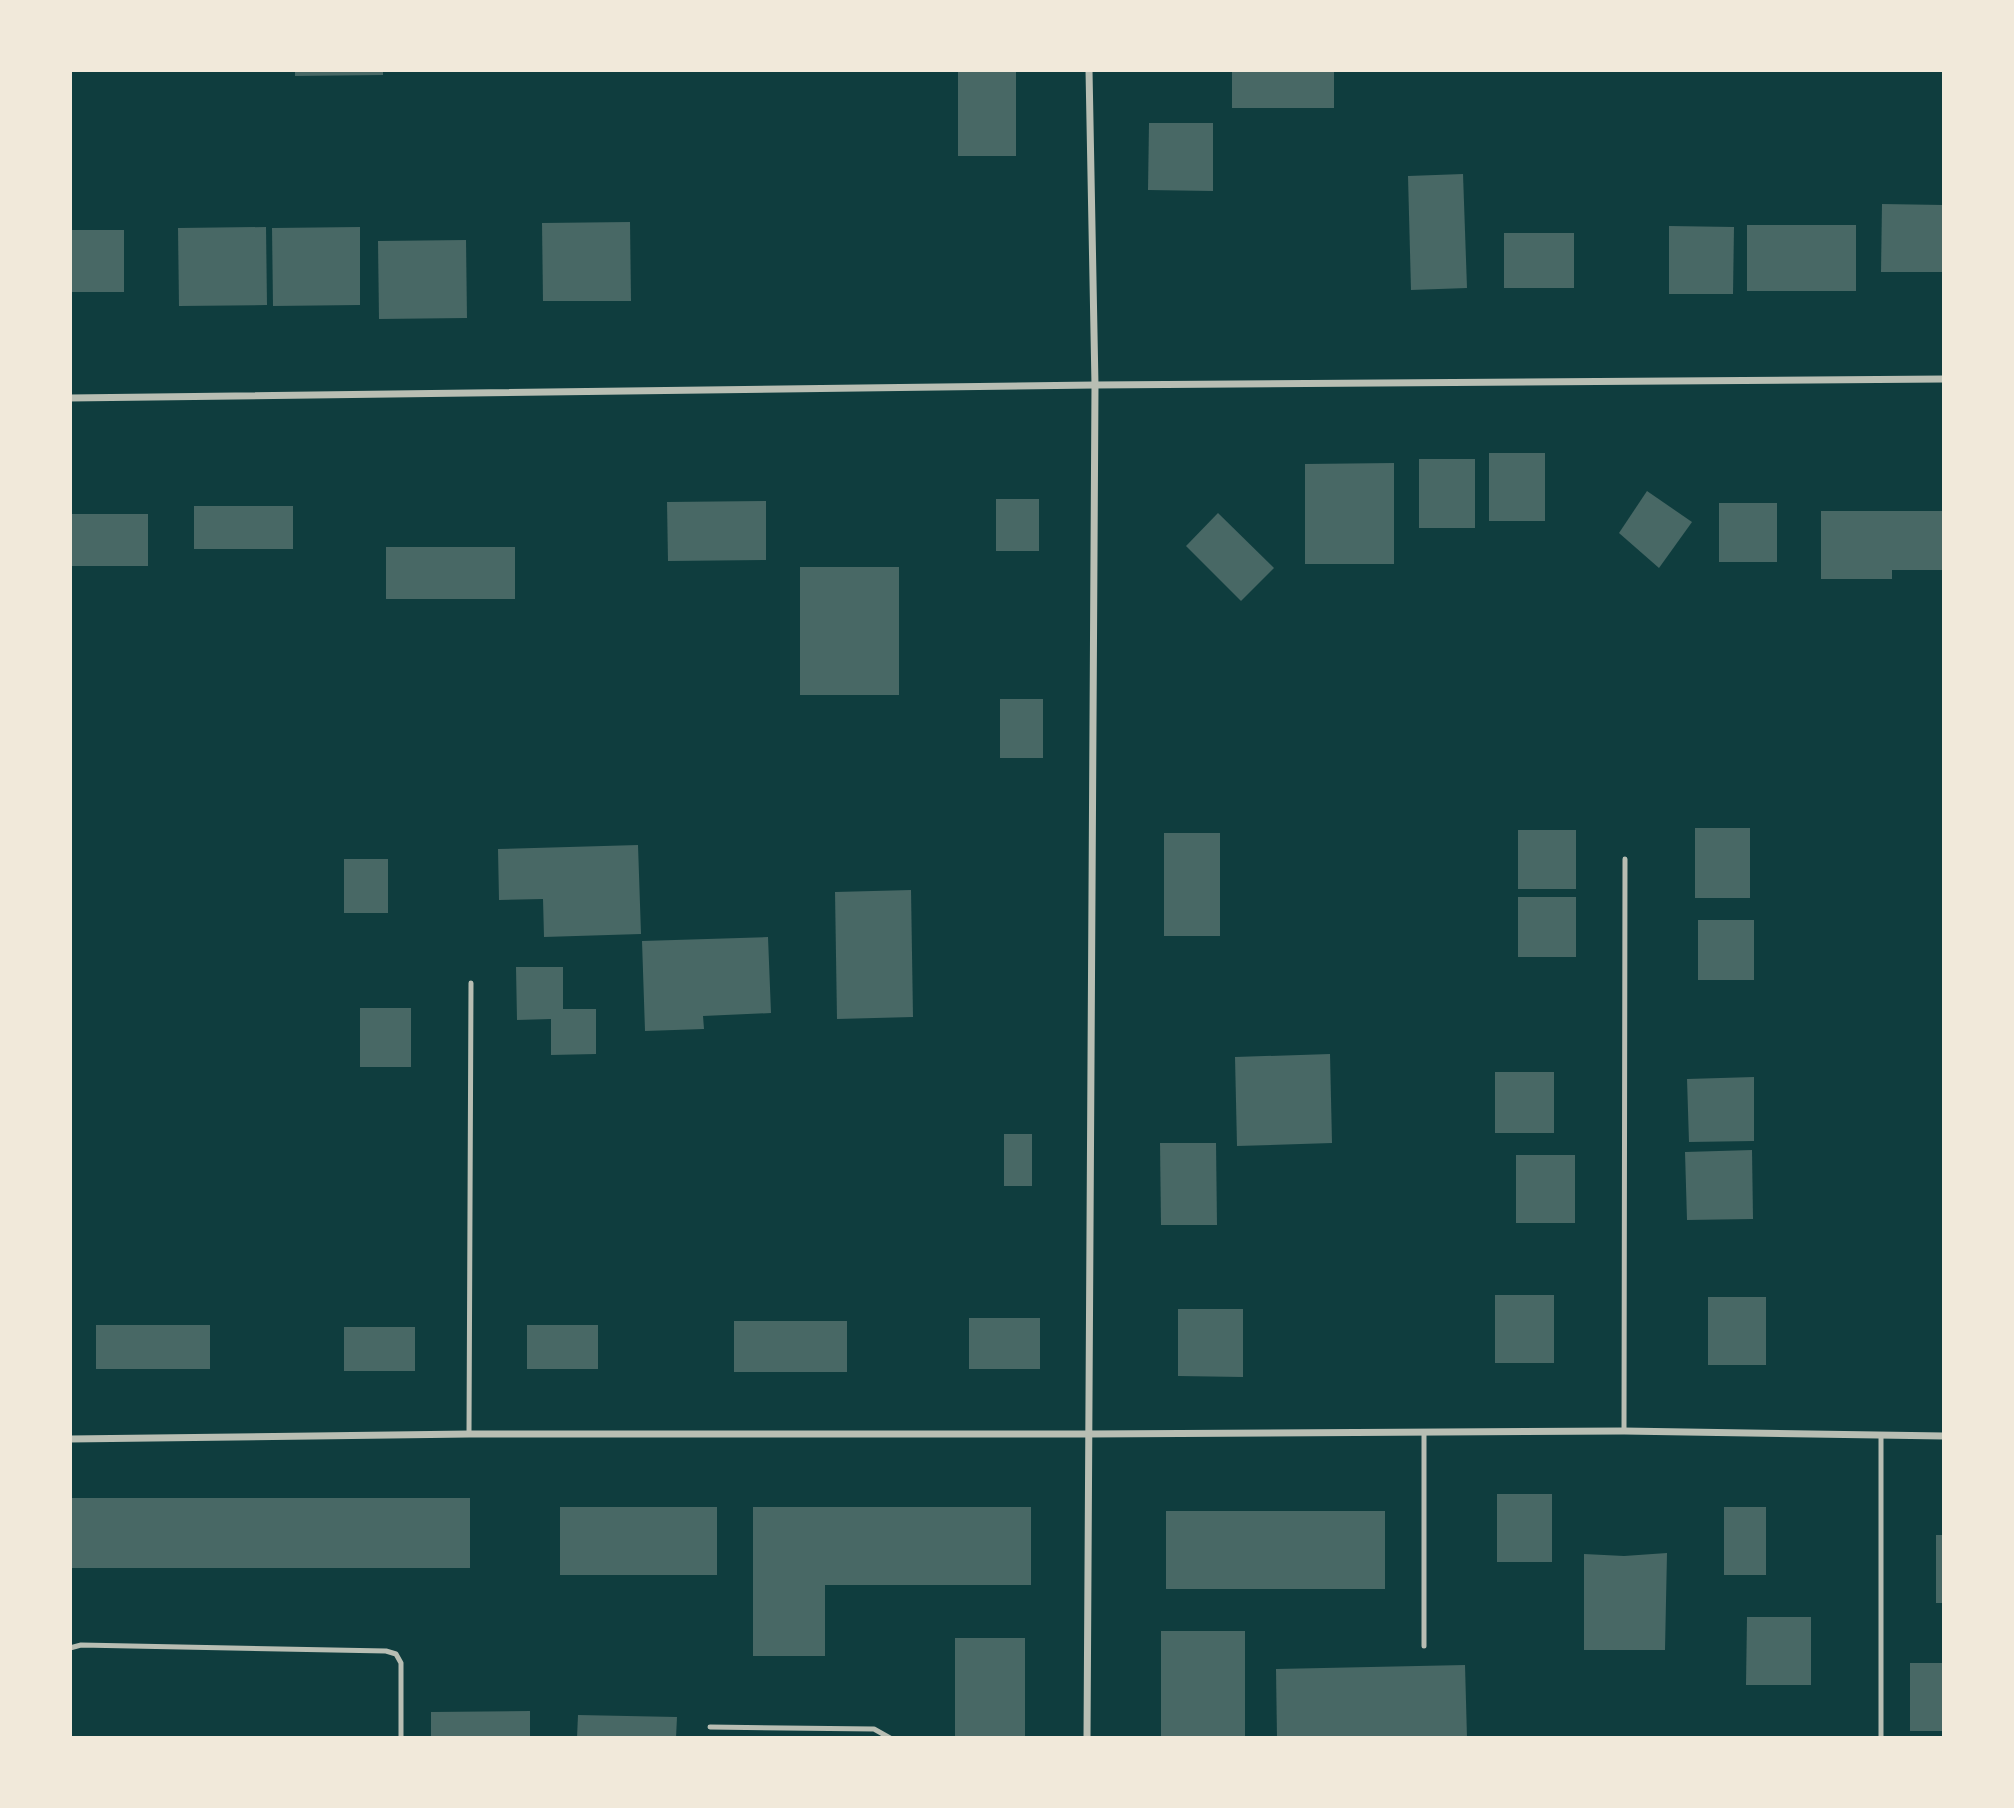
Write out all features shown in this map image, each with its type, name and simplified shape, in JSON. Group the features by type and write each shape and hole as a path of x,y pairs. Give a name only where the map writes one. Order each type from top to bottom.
{"street":[{"path":"1087,1738 1095,385 1088,70"},
{"path":"70,398 1095,385 1944,379"},
{"path":"70,1439 469,1434 1624,1431 1944,1436"}],"lane":[{"path":"1624,1431 1625,859"},
{"path":"469,1434 471,983"},
{"path":"1424,1432 1424,1646"},
{"path":"1881,1436 1881,1738"},
{"path":"70,1648 81,1645 386,1651 396,1654 401,1663 401,1738"},
{"path":"710,1727 874,1729 890,1738"}],"building":[{"path":"295,70 383,70 383,75 295,76"},
{"path":"958,70 1016,70 1016,156 958,156"},
{"path":"1232,70 1334,70 1334,108 1232,108"},
{"path":"1149,123 1213,123 1213,191 1148,190"},
{"path":"1463,174 1467,288 1411,290 1408,176"},
{"path":"1882,204 1944,205 1944,272 1881,272"},
{"path":"630,222 631,301 543,301 542,223"},
{"path":"1747,225 1856,225 1856,291 1747,291"},
{"path":"1669,226 1734,227 1733,294 1669,294"},
{"path":"266,227 267,305 179,306 178,228"},
{"path":"360,227 360,305 273,306 272,228"},
{"path":"70,230 124,230 124,292 70,292"},
{"path":"1504,233 1574,233 1574,288 1504,288"},
{"path":"466,240 467,318 379,319 378,241"},
{"path":"1489,453 1545,453 1545,521 1489,521"},
{"path":"1419,459 1475,459 1475,528 1419,528"},
{"path":"1394,463 1394,564 1305,564 1305,464"},
{"path":"1647,491 1692,522 1659,568 1619,533"},
{"path":"996,499 1039,499 1039,551 996,551"},
{"path":"766,501 766,560 668,561 667,502"},
{"path":"1719,503 1777,503 1777,562 1719,562"},
{"path":"194,506 293,506 293,549 194,549"},
{"path":"1821,511 1944,511 1944,570 1892,570 1892,579 1821,579"},
{"path":"1218,513 1274,568 1241,601 1186,546"},
{"path":"70,514 148,514 148,566 70,566"},
{"path":"386,547 515,547 515,599 386,599"},
{"path":"800,567 899,567 899,695 800,695"},
{"path":"1000,699 1043,699 1043,758 1000,758"},
{"path":"1695,828 1750,828 1750,898 1695,898"},
{"path":"1518,830 1576,830 1576,889 1518,889"},
{"path":"1164,833 1220,833 1220,936 1164,936"},
{"path":"638,845 641,934 544,937 543,899 499,900 498,849"},
{"path":"344,859 388,859 388,913 344,913"},
{"path":"911,890 913,1017 837,1019 835,892"},
{"path":"1518,897 1576,897 1576,957 1518,957"},
{"path":"1698,920 1754,920 1754,980 1698,980"},
{"path":"768,937 771,1013 703,1016 704,1029 645,1031 642,941"},
{"path":"516,967 563,967 563,1009 596,1009 596,1054 551,1055 551,1019 517,1020"},
{"path":"360,1008 411,1008 411,1067 360,1067"},
{"path":"1330,1054 1332,1143 1237,1146 1235,1057"},
{"path":"1495,1072 1554,1072 1554,1133 1495,1133"},
{"path":"1754,1077 1754,1141 1689,1142 1687,1079"},
{"path":"1004,1134 1032,1134 1032,1186 1004,1186"},
{"path":"1160,1143 1216,1143 1217,1225 1161,1225"},
{"path":"1752,1150 1753,1219 1687,1220 1685,1152"},
{"path":"1516,1155 1575,1155 1575,1223 1516,1223"},
{"path":"1495,1295 1554,1295 1554,1363 1495,1363"},
{"path":"1708,1297 1766,1297 1766,1365 1708,1365"},
{"path":"1178,1309 1243,1309 1243,1377 1178,1376"},
{"path":"969,1318 1040,1318 1040,1369 969,1369"},
{"path":"734,1321 847,1321 847,1372 734,1372"},
{"path":"96,1325 210,1325 210,1369 96,1369"},
{"path":"527,1325 598,1325 598,1369 527,1369"},
{"path":"344,1327 415,1327 415,1371 344,1371"},
{"path":"1497,1494 1552,1494 1552,1562 1497,1562"},
{"path":"70,1498 470,1498 470,1568 70,1568"},
{"path":"560,1507 717,1507 717,1575 560,1575"},
{"path":"753,1507 1031,1507 1031,1585 825,1585 825,1656 753,1656"},
{"path":"1724,1507 1766,1507 1766,1575 1724,1575"},
{"path":"1166,1511 1385,1511 1385,1589 1166,1589"},
{"path":"1936,1535 1944,1535 1944,1603 1936,1603"},
{"path":"1667,1553 1665,1650 1584,1650 1584,1554 1624,1556"},
{"path":"1747,1617 1811,1617 1811,1685 1746,1685"},
{"path":"1161,1631 1245,1631 1245,1738 1161,1738"},
{"path":"955,1638 1025,1638 1025,1738 955,1738"},
{"path":"1910,1663 1944,1663 1944,1731 1910,1731"},
{"path":"1465,1665 1467,1738 1277,1738 1276,1669"},
{"path":"530,1711 530,1738 431,1738 431,1712"},
{"path":"578,1715 677,1717 676,1738 577,1738"}]}
